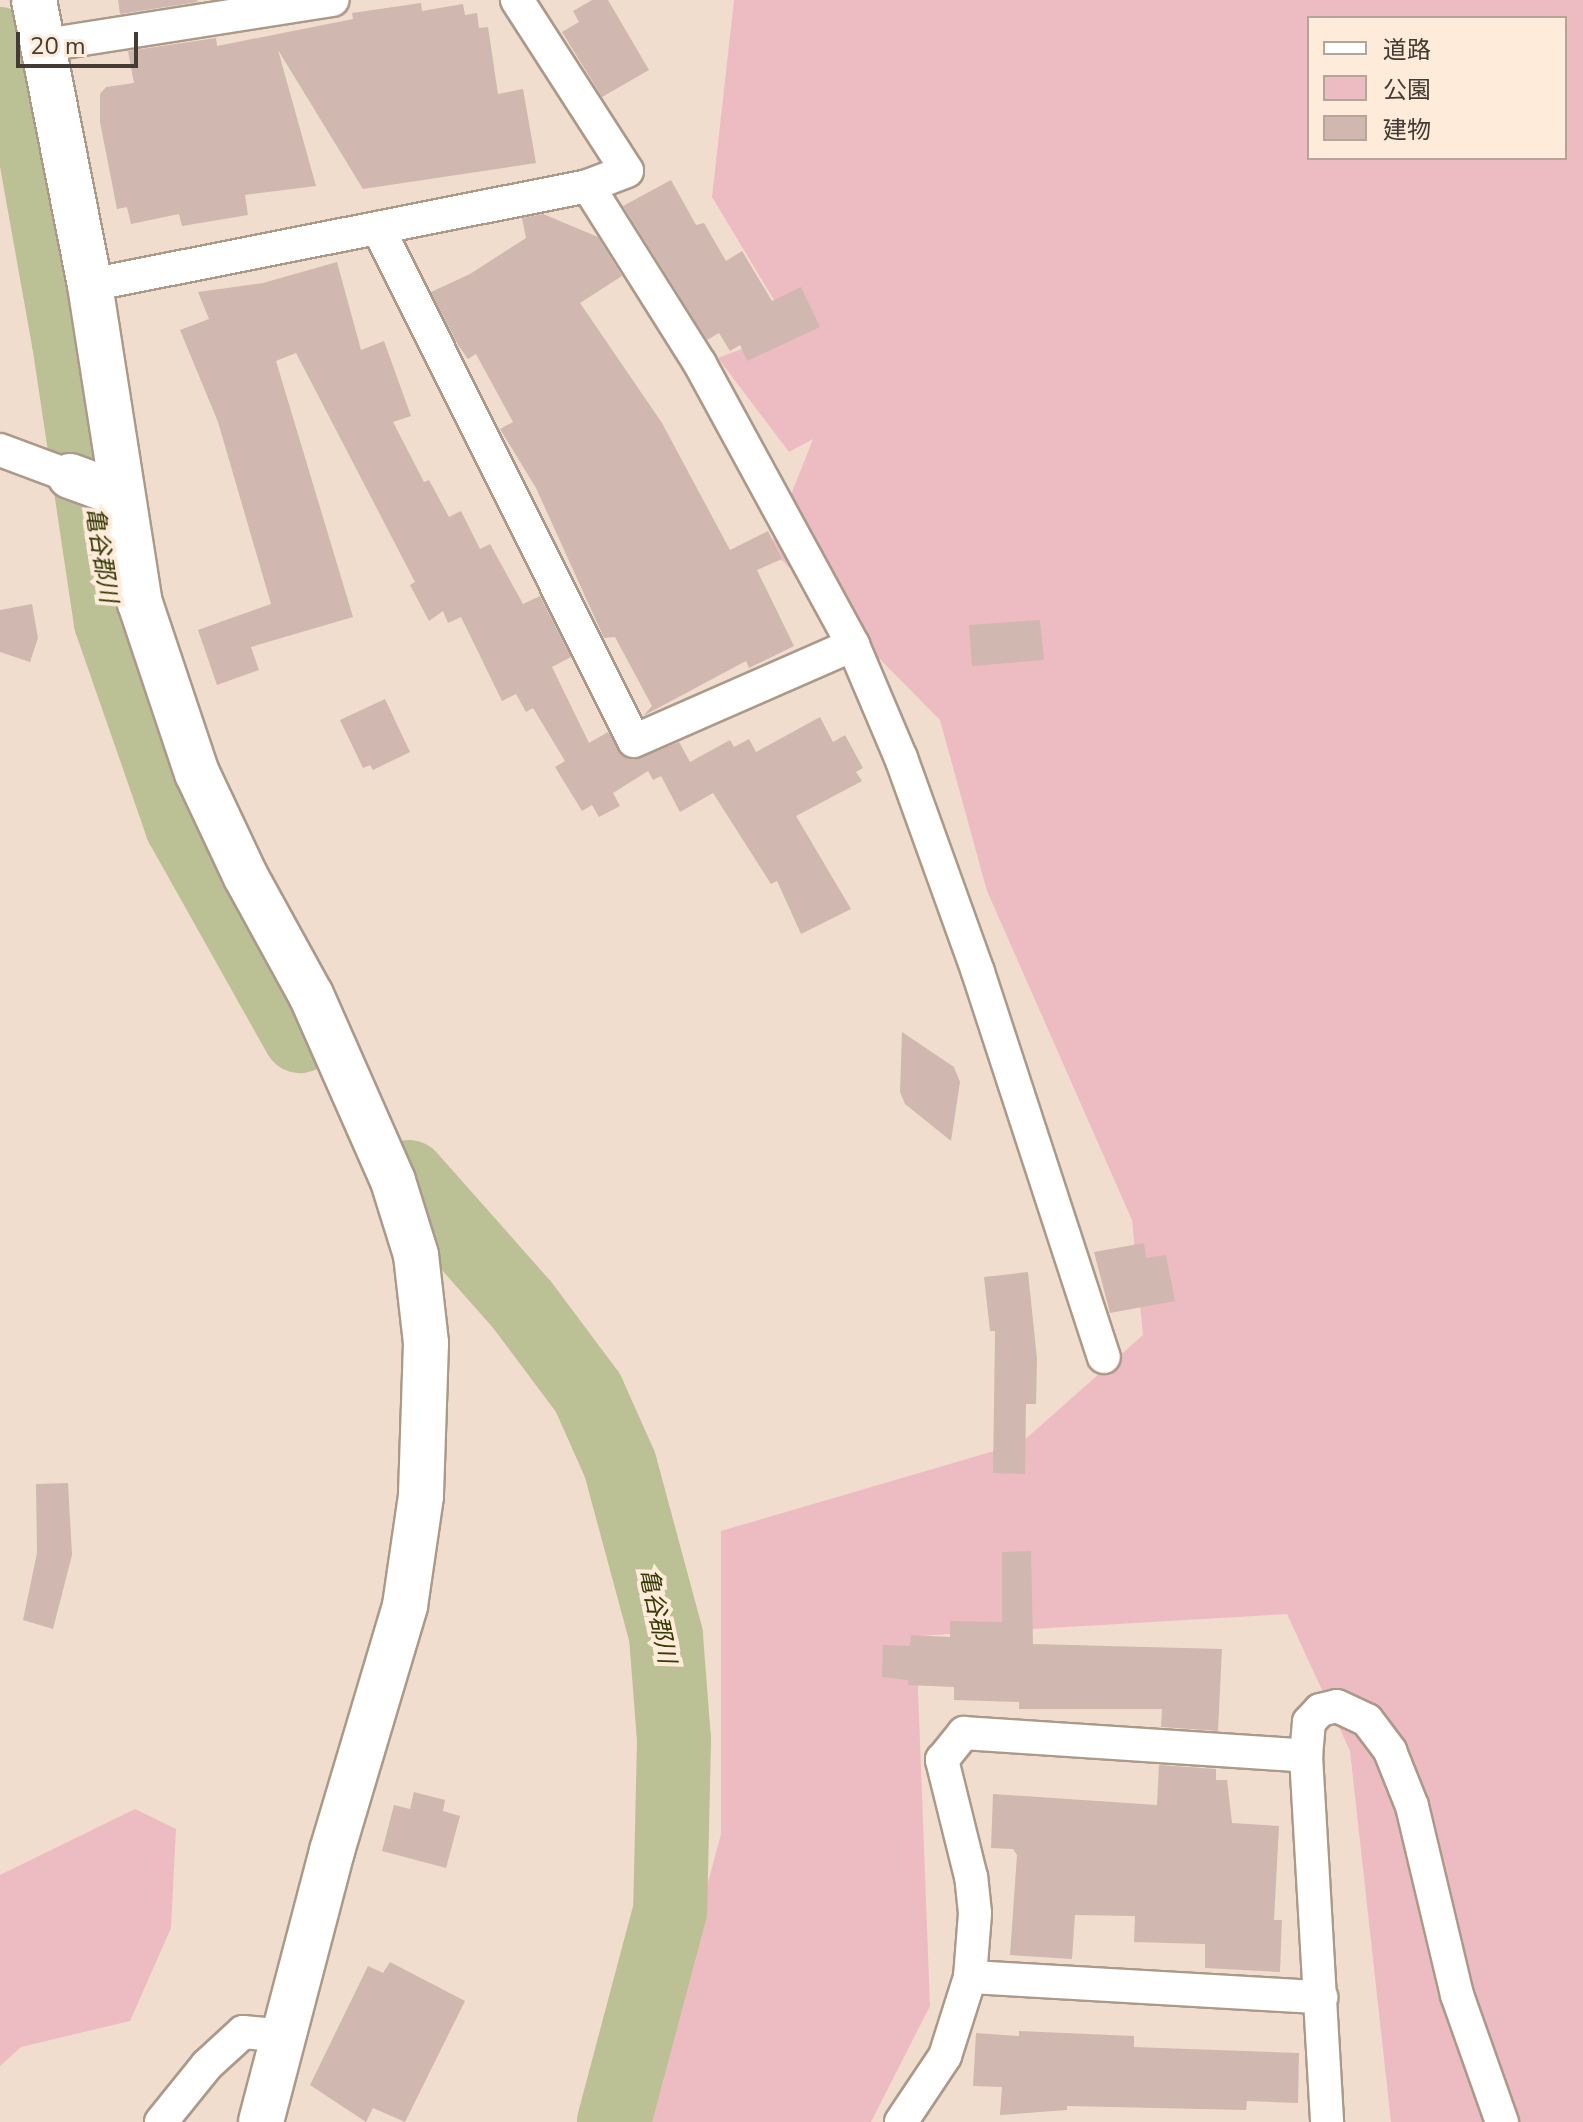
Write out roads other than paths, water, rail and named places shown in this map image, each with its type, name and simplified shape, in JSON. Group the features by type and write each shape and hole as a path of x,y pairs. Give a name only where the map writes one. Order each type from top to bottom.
{"street":[{"path":"34,0 90,285 119,494 140,603 197,773 246,877 311,995 393,1181 416,1255 426,1343 421,1496 405,1606 332,1851 261,2122"},
{"path":"45,45 333,0"},
{"path":"90,285 588,186 627,171 517,0"},
{"path":"588,186 700,364 853,645 901,758 973,957 1104,1357"},
{"path":"378,228 634,741 853,645"},
{"path":"0,450 119,494"},
{"path":"1327,2122 1306,1756 1309,1722 1320,1710 1337,1706 1367,1720 1390,1751 1412,1806 1457,1995 1502,2122"},
{"path":"901,2122 945,2056 970,1977 975,1913 971,1877 942,1760 964,1733 1306,1756"},
{"path":"970,1977 1321,1997"},
{"path":"161,2122 207,2065 243,2032 286,2036"}],"waterway":[{"name":"亀谷郡川","path":"0,44 22,79 69,342 111,622 182,826 300,1036"},
{"name":"亀谷郡川","path":"409,1177 523,1306 588,1393 620,1465 666,1636 674,1741 670,1911 614,2122"}]}
